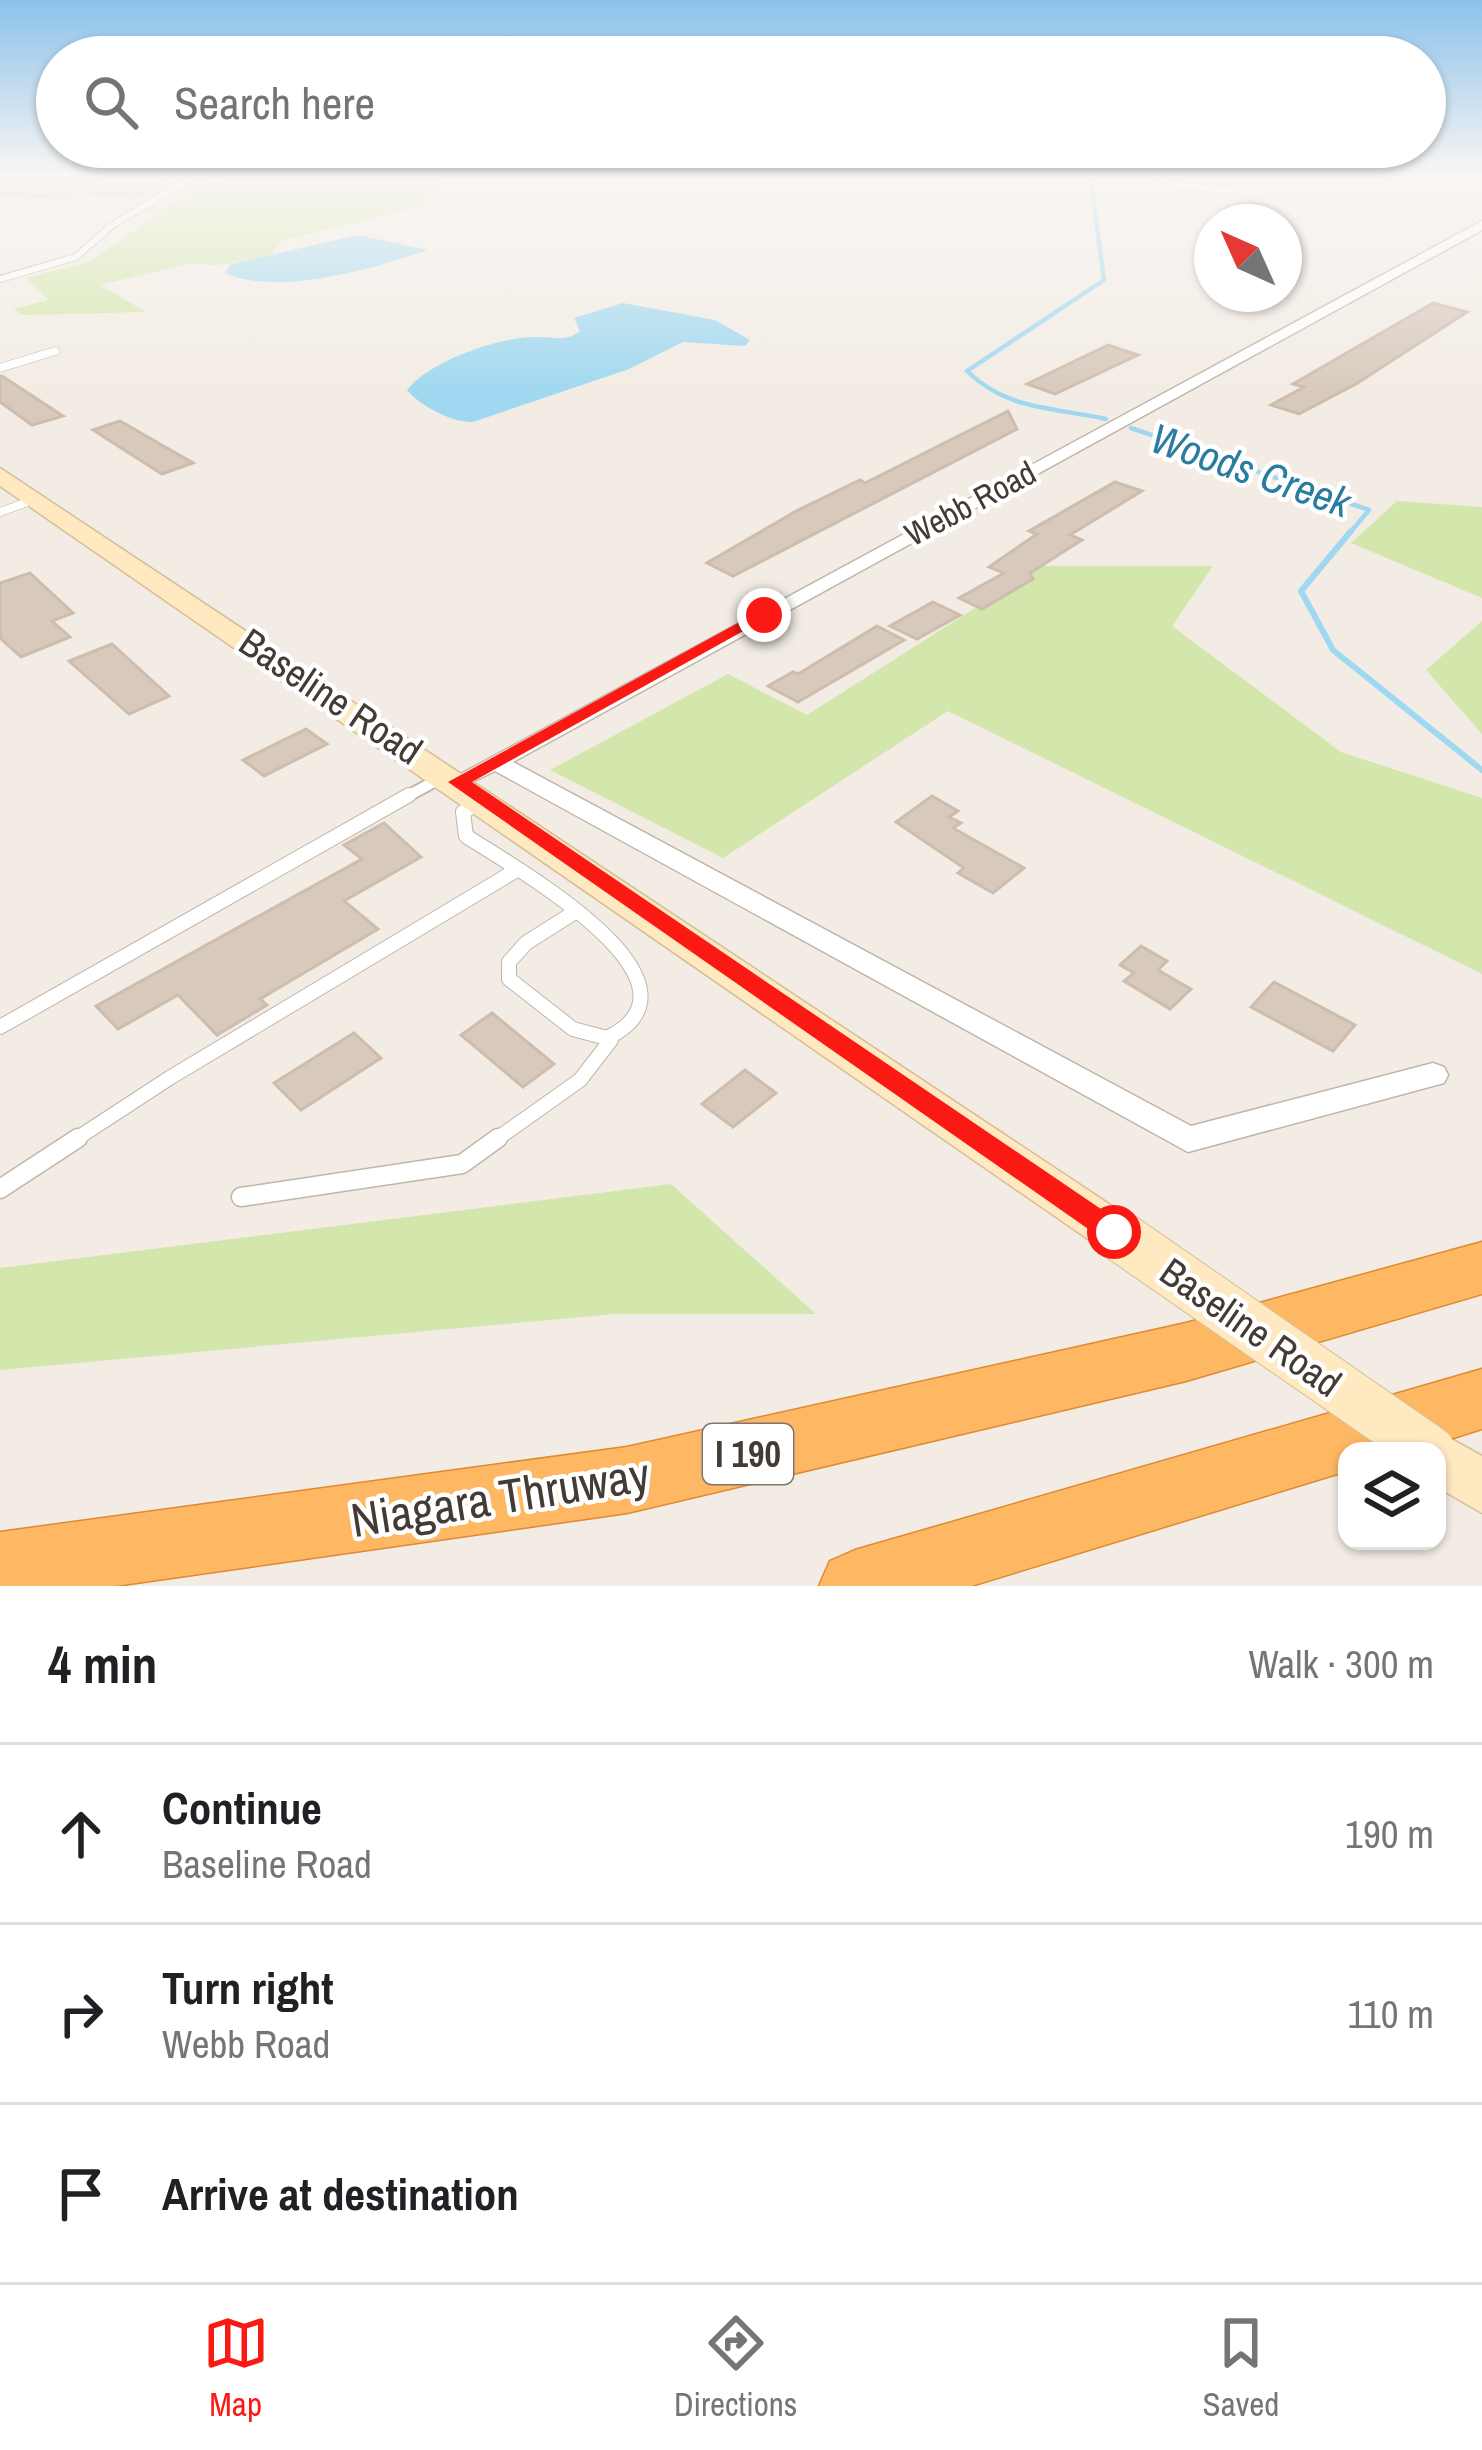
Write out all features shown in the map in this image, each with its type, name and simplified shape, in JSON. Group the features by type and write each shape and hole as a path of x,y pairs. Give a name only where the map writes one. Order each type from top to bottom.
{"highway":[{"name":"Niagara Thruway","path":"0,1567 628,1480 1186,1352 1482,1268"},
{"path":"855,1586 1482,1399"}],"street":[{"name":"Webb Road","path":"463,786 496,762 1440,248"},
{"name":"Baseline Road","path":"0,475 463,786 1418,1442"},
{"path":"496,762 1188,1139 1433,1075"},
{"name":"Baseline Road","path":"1446,1462 1482,1487"}],"lane":[{"path":"0,279 76,257 86,248"},
{"path":"0,368 55,351"},
{"path":"0,512 36,499"},
{"path":"0,1028 279,865 463,786 466,836 574,912 623,954 637,974 641,988 626,1028 580,1080 462,1164 241,1197"},
{"path":"0,1189 171,1077 515,871"},
{"path":"574,912 526,943 508,962 508,979 581,1034 597,1041 611,1040"}],"green space":[{"path":"108,248 276,248 270,256 218,265 187,264 100,285 146,312 23,315 13,309 49,300 26,278 88,262"},
{"path":"1397,501 1482,507 1482,598 1351,543"},
{"path":"1041,566 1213,566 1172,626 1341,752 1482,798 1482,974 948,711 723,858 550,770 728,674 807,715"},
{"path":"1482,621 1482,734 1426,670"},
{"path":"671,1184 816,1314 615,1314 0,1370 0,1268"}],"water":[{"path":"301,248 428,250 354,272 299,281 247,280 225,273 231,264"},
{"path":"623,303 715,320 750,340 745,346 683,342 629,369 473,422 437,412 407,390 432,369 466,353 520,338 569,337 580,331 574,318"}],"building":[{"path":"1433,303 1467,312 1356,384 1299,414 1271,405 1304,387 1293,384"},
{"path":"1108,345 1138,355 1055,394 1027,384"},
{"path":"0,376 63,416 32,425 0,402"},
{"path":"1008,411 1017,429 733,576 707,563 796,511 860,480 865,483"},
{"path":"120,421 193,463 162,474 93,430"},
{"path":"1115,482 1142,491 1070,535 1082,540 1030,573 1033,579 982,609 959,598 1004,573 989,567 1037,534 1029,531"},
{"path":"30,573 73,613 52,621 70,637 21,657 0,638 0,583"},
{"path":"933,602 960,615 917,639 890,626"},
{"path":"877,626 904,640 798,702 768,686 793,672 798,674"},
{"path":"112,644 169,696 129,714 69,661"},
{"path":"306,729 327,744 264,776 243,760"},
{"path":"932,796 958,811 949,817 961,823 953,828 1024,868 993,893 958,873 964,868 896,822"},
{"path":"384,823 421,857 344,901 378,929 260,999 267,1005 217,1035 178,995 118,1029 96,1006 362,859 344,845"},
{"path":"1141,946 1167,961 1158,970 1191,989 1170,1009 1124,981 1134,973 1120,965"},
{"path":"1274,982 1355,1025 1333,1051 1251,1007"},
{"path":"492,1013 554,1064 523,1087 461,1035"},
{"path":"354,1033 381,1058 301,1110 274,1083"},
{"path":"745,1070 776,1093 733,1127 702,1104"}],"waterway":[{"name":"Woods Creek","path":"1100,248 1104,280 967,371 1015,401 1106,419"},
{"name":"Woods Creek","path":"1131,428 1369,510 1349,534"},
{"name":"Woods Creek","path":"1351,531 1301,591 1333,650 1482,770"}],"route":[{"path":"764,615 458,782 1114,1232"}]}
